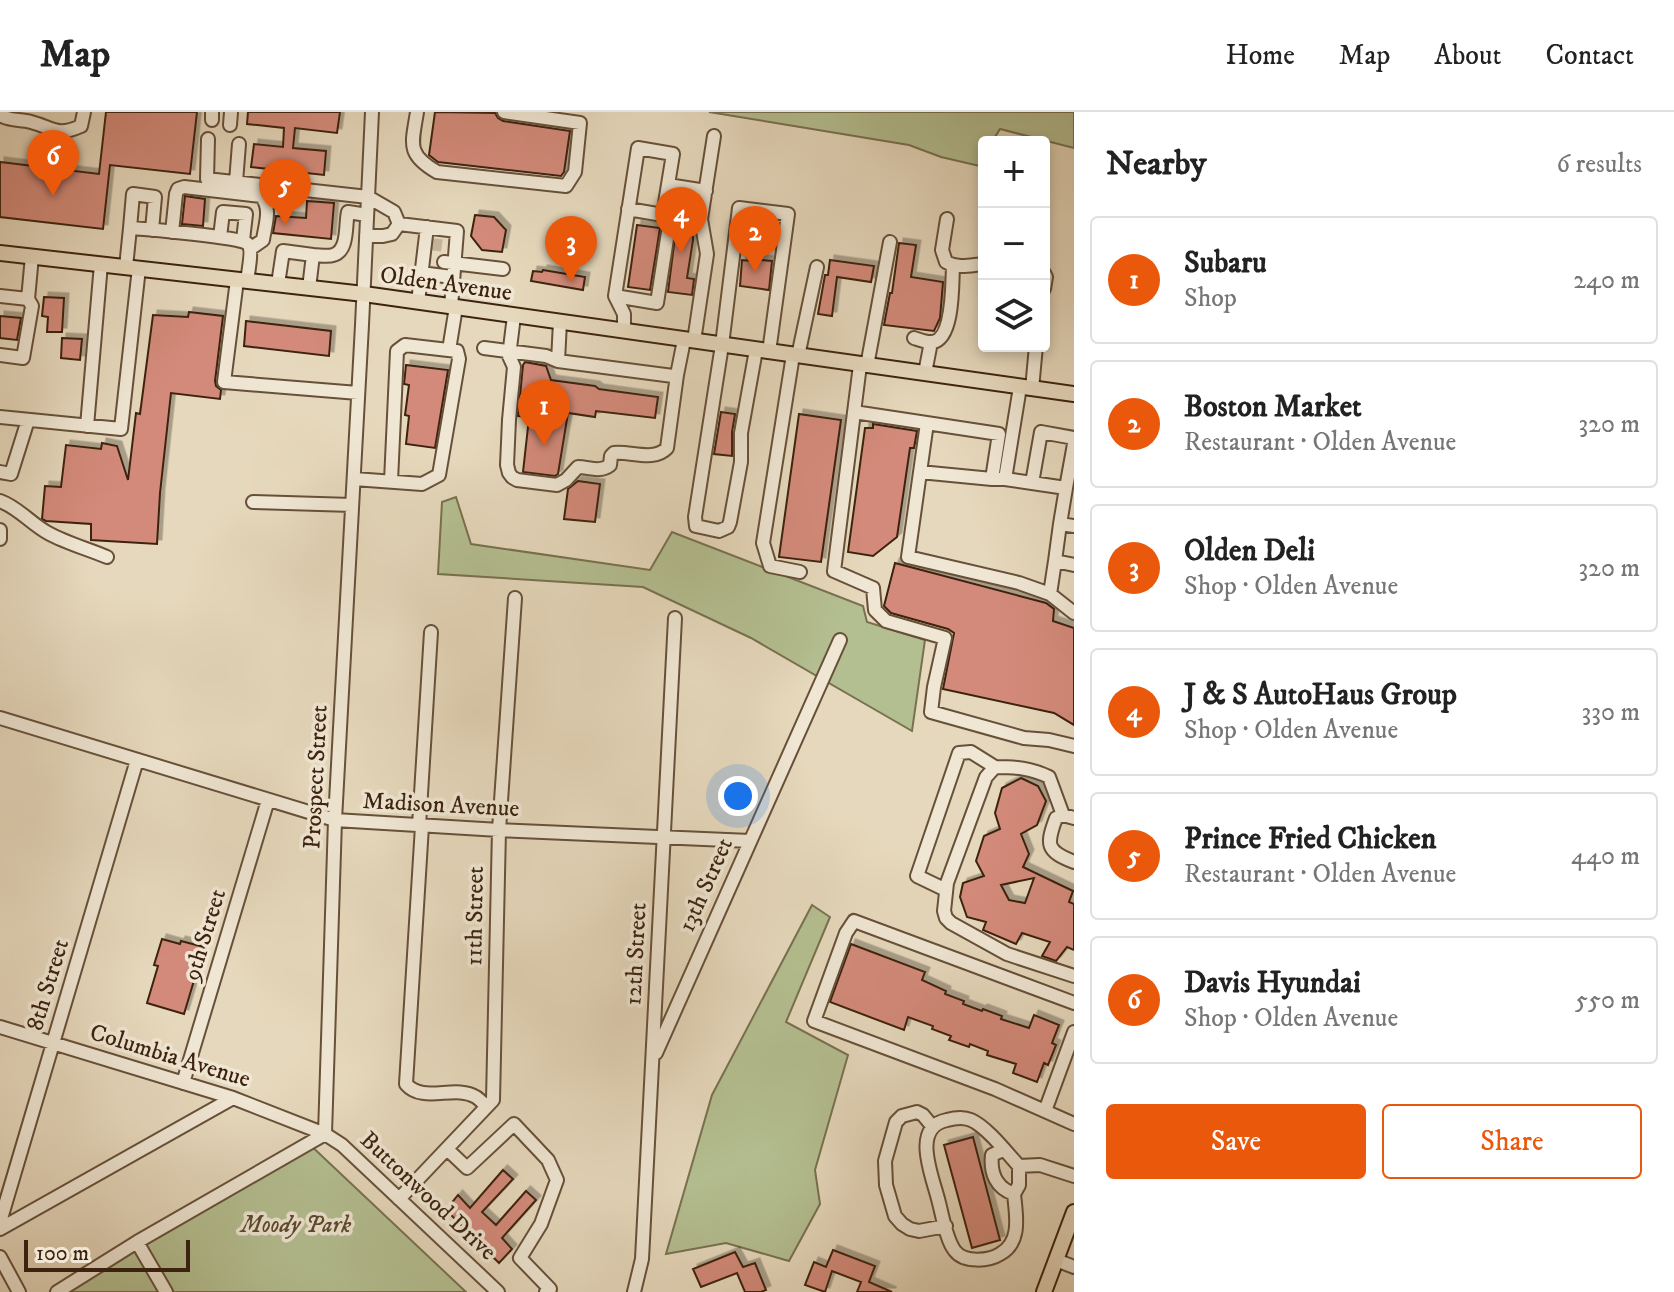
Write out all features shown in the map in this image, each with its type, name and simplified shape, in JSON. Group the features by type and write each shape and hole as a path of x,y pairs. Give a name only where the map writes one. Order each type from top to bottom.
{"main road":[{"name":"Olden Avenue","path":"0,253 364,294 1074,394"},
{"path":"1044,1292 1064,1253 1074,1212"}],"street":[{"path":"0,115 54,131 68,132 81,126 84,112"},
{"name":"Prospect Street","path":"325,1134 335,820 372,112"},
{"path":"417,112 413,146 420,162 437,172 566,186 575,172 580,123 504,112"},
{"path":"514,316 509,356 514,367 507,465 512,477 557,485 578,467 604,470 610,465 614,453 654,455 664,452 677,375 689,340 707,254 701,219 714,136"},
{"path":"208,139 207,179 368,197 394,212 399,224"},
{"path":"236,182 239,144"},
{"path":"615,296 657,303 669,226 663,215 673,154 638,148 615,296 624,314 624,331"},
{"path":"668,185 706,191"},
{"path":"130,228 220,237 247,244 263,240 266,201 261,196 184,187 178,189 176,194 172,232"},
{"path":"220,237 225,192"},
{"path":"0,417 121,429 132,268 130,228 133,194 155,197 152,230"},
{"path":"739,208 788,214 763,351 741,433 741,462 730,522 728,527 719,531 696,526 739,208"},
{"path":"628,209 663,215"},
{"path":"223,212 246,214 247,244 224,382 358,393"},
{"path":"278,284 283,251 333,255 344,244 348,212 367,215"},
{"path":"947,219 942,250 946,262 953,266 978,265"},
{"path":"399,224 457,231 449,263 453,307 449,350"},
{"path":"366,236 392,234 399,224"},
{"path":"418,302 428,243 427,227"},
{"path":"890,242 854,412 834,571 873,588 875,610 886,621 945,638 931,712 1024,738 1074,746"},
{"path":"309,288 313,255"},
{"path":"0,355 23,358 32,306 28,299 32,256"},
{"path":"449,263 503,269"},
{"path":"87,426 101,264"},
{"path":"424,264 452,277"},
{"path":"914,338 931,342 940,339 946,332 953,266"},
{"path":"800,572 770,566 763,543 795,356 817,267"},
{"path":"0,296 28,299"},
{"path":"558,361 560,322"},
{"path":"925,373 931,342"},
{"path":"354,479 422,484 439,475 459,359 457,351 405,345 397,351 391,481"},
{"path":"484,348 546,356 558,361 677,375"},
{"path":"999,479 1035,352"},
{"path":"854,412 999,434 999,479"},
{"path":"0,472 11,474 28,420"},
{"path":"927,423 908,557 1019,583 1050,594 1074,613"},
{"path":"1032,483 1041,432 1074,438"},
{"path":"1050,594 1074,444"},
{"path":"920,472 1066,488"},
{"path":"0,501 14,506 49,533 107,557"},
{"path":"253,502 352,505"},
{"path":"1060,524 1074,526"},
{"path":"0,530 0,539"},
{"path":"1055,561 1074,565"},
{"name":"11th Street","path":"486,1106 493,1100 499,830 515,598"},
{"name":"12th Street","path":"634,1292 642,1259 675,618"},
{"path":"399,1199 486,1106 477,1097 468,1094 420,1093 406,1084 431,632"},
{"name":"13th Street","path":"652,1061 840,640"},
{"name":"Madison Avenue","path":"0,718 335,820 750,841"},
{"path":"946,890 917,876 959,753 971,752 995,767 1023,767 1049,777 1068,816 1056,818 1050,844 1056,855 1074,862"},
{"name":"8th Street","path":"0,1222 137,760"},
{"path":"995,767 986,777 958,851 946,890 946,918 1007,954 1074,976"},
{"name":"9th Street","path":"183,1083 268,800"},
{"path":"1074,1003 854,921 846,933 814,1021 995,1089 1074,1124"},
{"name":"Columbia Avenue","path":"0,1027 233,1098 325,1134"},
{"path":"1045,1111 1074,1032"},
{"path":"0,1229 233,1098"},
{"path":"932,1126 917,1112 902,1116 896,1122 885,1161 886,1185 895,1216 902,1224 919,1231 946,1226"},
{"path":"954,1118 970,1119 983,1128 1019,1166 1019,1185 1014,1194 1015,1238 1009,1249 994,1258 981,1260 963,1257 955,1251 926,1151 932,1126 954,1118"},
{"path":"447,1149 467,1168 514,1124 548,1160 557,1180 541,1224 520,1258 550,1289 546,1292"},
{"path":"57,1292 137,1242 325,1134"},
{"name":"Buttonwood Drive","path":"325,1134 342,1145 498,1292"},
{"path":"1003,1150 992,1155 991,1165 997,1185 1014,1194"},
{"path":"1019,1166 1040,1165 1074,1176"},
{"path":"137,1242 166,1292"},
{"path":"1064,1253 1074,1267"},
{"path":"0,1257 19,1292"}],"green space":[{"path":"709,112 1074,112 1074,148 1050,142 1050,136 1027,136 1000,129 996,136 978,136 978,166 909,145"},
{"path":"456,497 471,544 650,570 672,532 863,606 867,622 925,640 912,731 751,638 643,587 438,574 442,502"},
{"path":"812,905 830,917 786,1022 848,1055 815,1170 820,1204 789,1261 726,1243 666,1254 712,1095"},
{"name":"Moody Park","path":"306,1141 466,1292 73,1292 69,1285"}],"building":[{"path":"106,112 197,112 190,174 110,165 103,229 0,217 0,162 99,174"},
{"path":"248,112 340,112 337,133 295,128 293,148 326,151 324,175 251,167 254,144 283,147 284,128 247,124"},
{"path":"435,112 495,113 503,121 570,131 564,172 561,176 438,162 429,155"},
{"path":"185,196 205,199 203,226 182,224"},
{"path":"680,198 695,200 687,278 694,279 692,295 668,292"},
{"path":"307,201 334,203 331,239 273,233 276,216 306,218"},
{"path":"475,215 494,217 506,230 502,252 482,250 471,236"},
{"path":"637,225 660,228 650,290 628,287"},
{"path":"899,243 916,245 911,277 943,282 940,318 934,331 884,325"},
{"path":"742,260 772,261 769,290 740,286"},
{"path":"830,260 874,266 871,282 837,277 832,316 818,314"},
{"path":"533,271 585,277 583,290 531,281"},
{"path":"44,297 64,298 62,332 47,332 48,317 42,316"},
{"path":"189,312 223,316 215,381 221,390 220,399 171,393 157,544 91,540 91,524 42,519 45,486 61,487 66,445 101,449 102,443 117,446 128,480 153,315 188,317"},
{"path":"0,316 21,318 17,340 0,338"},
{"path":"246,321 331,331 329,356 244,346"},
{"path":"62,338 82,339 80,360 61,358"},
{"path":"525,362 546,366 551,380 658,397 655,418 596,411 595,417 568,413 558,474 523,472 529,418 518,416"},
{"path":"406,365 448,370 435,448 406,444 409,416 405,415 409,385 404,384"},
{"path":"721,412 735,414 732,456 714,454"},
{"path":"799,414 841,420 821,562 779,557"},
{"path":"873,424 917,431 914,448 910,448 897,537 873,556 848,552 865,428 873,428"},
{"path":"578,481 600,484 595,522 564,519 568,489"},
{"path":"895,563 1046,603 1054,609 1053,621 1074,628 1074,725 1054,713 943,689 954,633 891,613 884,606"},
{"path":"1021,778 1038,786 1046,801 1037,825 1021,834 1029,854 1023,867 1073,891 1069,902 1074,904 1074,950 1067,947 1056,961 1042,956 1050,942 1022,933 1016,944 983,930 986,922 967,917 960,897 963,883 984,876 976,861 984,836 1000,829 995,813 1002,788","holes":["1034,878 1025,903 1009,900 1001,885"]},
{"path":"162,939 204,947 184,1014 147,1003"},
{"path":"851,944 925,972 922,980 964,1001 963,1004 1002,1016 1001,1019 1029,1028 1034,1015 1059,1025 1052,1043 1056,1045 1048,1065 1044,1063 1037,1082 1013,1073 1016,1064 987,1055 988,1051 970,1044 969,1047 949,1040 951,1036 932,1029 933,1026 908,1017 904,1030 830,1002"},
{"path":"973,1137 1000,1240 972,1248 944,1145"},
{"path":"503,1170 513,1179 482,1212 496,1225 526,1191 536,1200 502,1238 512,1249 499,1263 446,1210 458,1195 470,1208"},
{"path":"833,1250 875,1266 869,1282 892,1292 857,1292 861,1282 832,1271 825,1292 805,1285 814,1262 826,1267"},
{"path":"735,1252 743,1267 755,1263 766,1290 745,1292 737,1273 701,1287 693,1269"}],"tunnel":[{"path":"430,244 446,246"}],"place":[{"name":"Davis Hyundai","path":"53,196"},
{"name":"Prince Fried Chicken","path":"285,225"},
{"name":"J & S AutoHaus Group","path":"681,253"},
{"name":"Boston Market","path":"755,272"},
{"name":"Olden Deli","path":"571,282"},
{"name":"Subaru","path":"544,446"}]}
